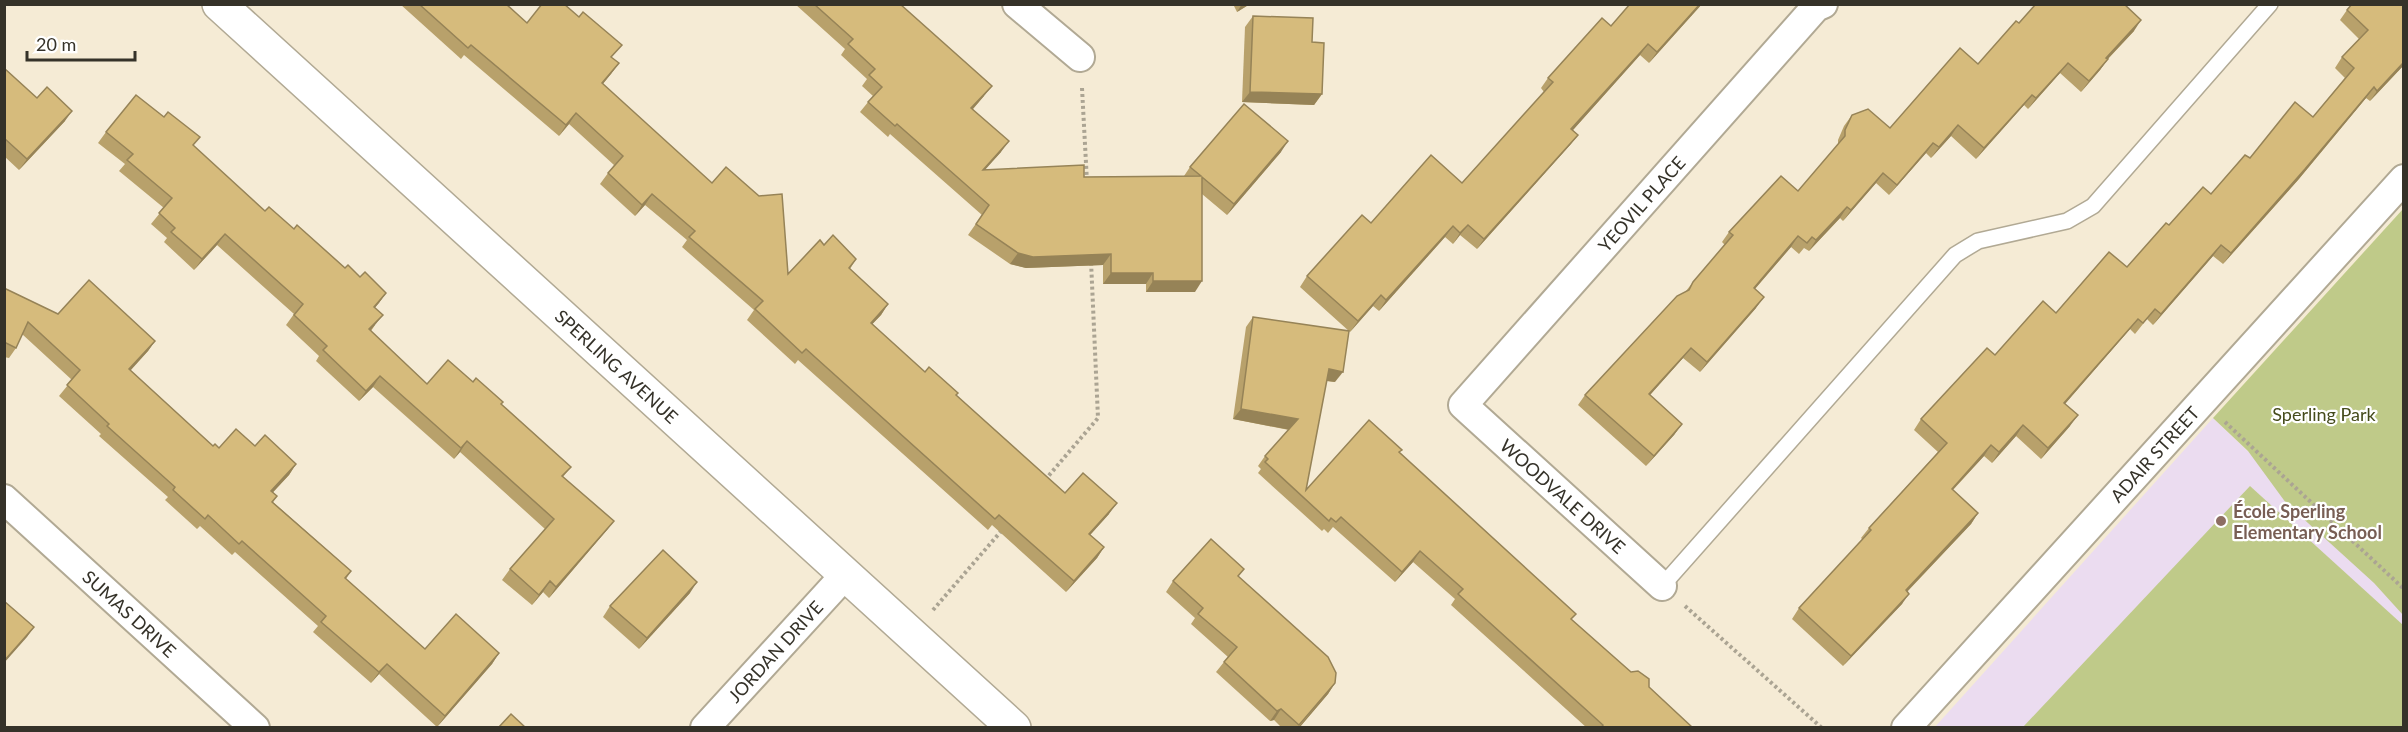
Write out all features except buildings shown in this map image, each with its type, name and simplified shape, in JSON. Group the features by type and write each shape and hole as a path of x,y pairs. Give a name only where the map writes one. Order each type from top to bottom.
{"street":[{"name":"SPERLING AVENUE","path":"219,4 1014,728"},
{"path":"1017,4 1080,57"},
{"name":"YEOVIL PLACE","path":"1463,405 1817,5"},
{"name":"ADAIR STREET","path":"1906,728 2403,179"},
{"name":"WOODVALE DRIVE","path":"1463,405 1662,586"},
{"name":"SUMAS DRIVE","path":"4,499 255,728"},
{"name":"JORDAN DRIVE","path":"705,728 845,575"}],"lane":[{"path":"1662,586 1955,255 1978,241 2067,221 2093,206 2270,4"}],"path":[{"path":"1080,57 1087,185"},
{"path":"1044,481 1098,418 1090,255"},
{"path":"2222,419 2403,589"},
{"path":"912,636 1005,527"},
{"path":"1662,586 1822,728"}],"shaded area":[{"name":"École Sperling Elementary School","path":"2213,418 2403,599 2403,727 1934,728"}],"green space":[{"name":"Sperling Park","path":"2403,209 2403,615 2374,583 2286,503 2248,451 2213,418"},
{"name":"École Sperling Elementary School","path":"2250,486 2403,625 2403,727 2023,727"}],"place":[{"name":"École Sperling Elementary School","path":"2221,521"}]}
